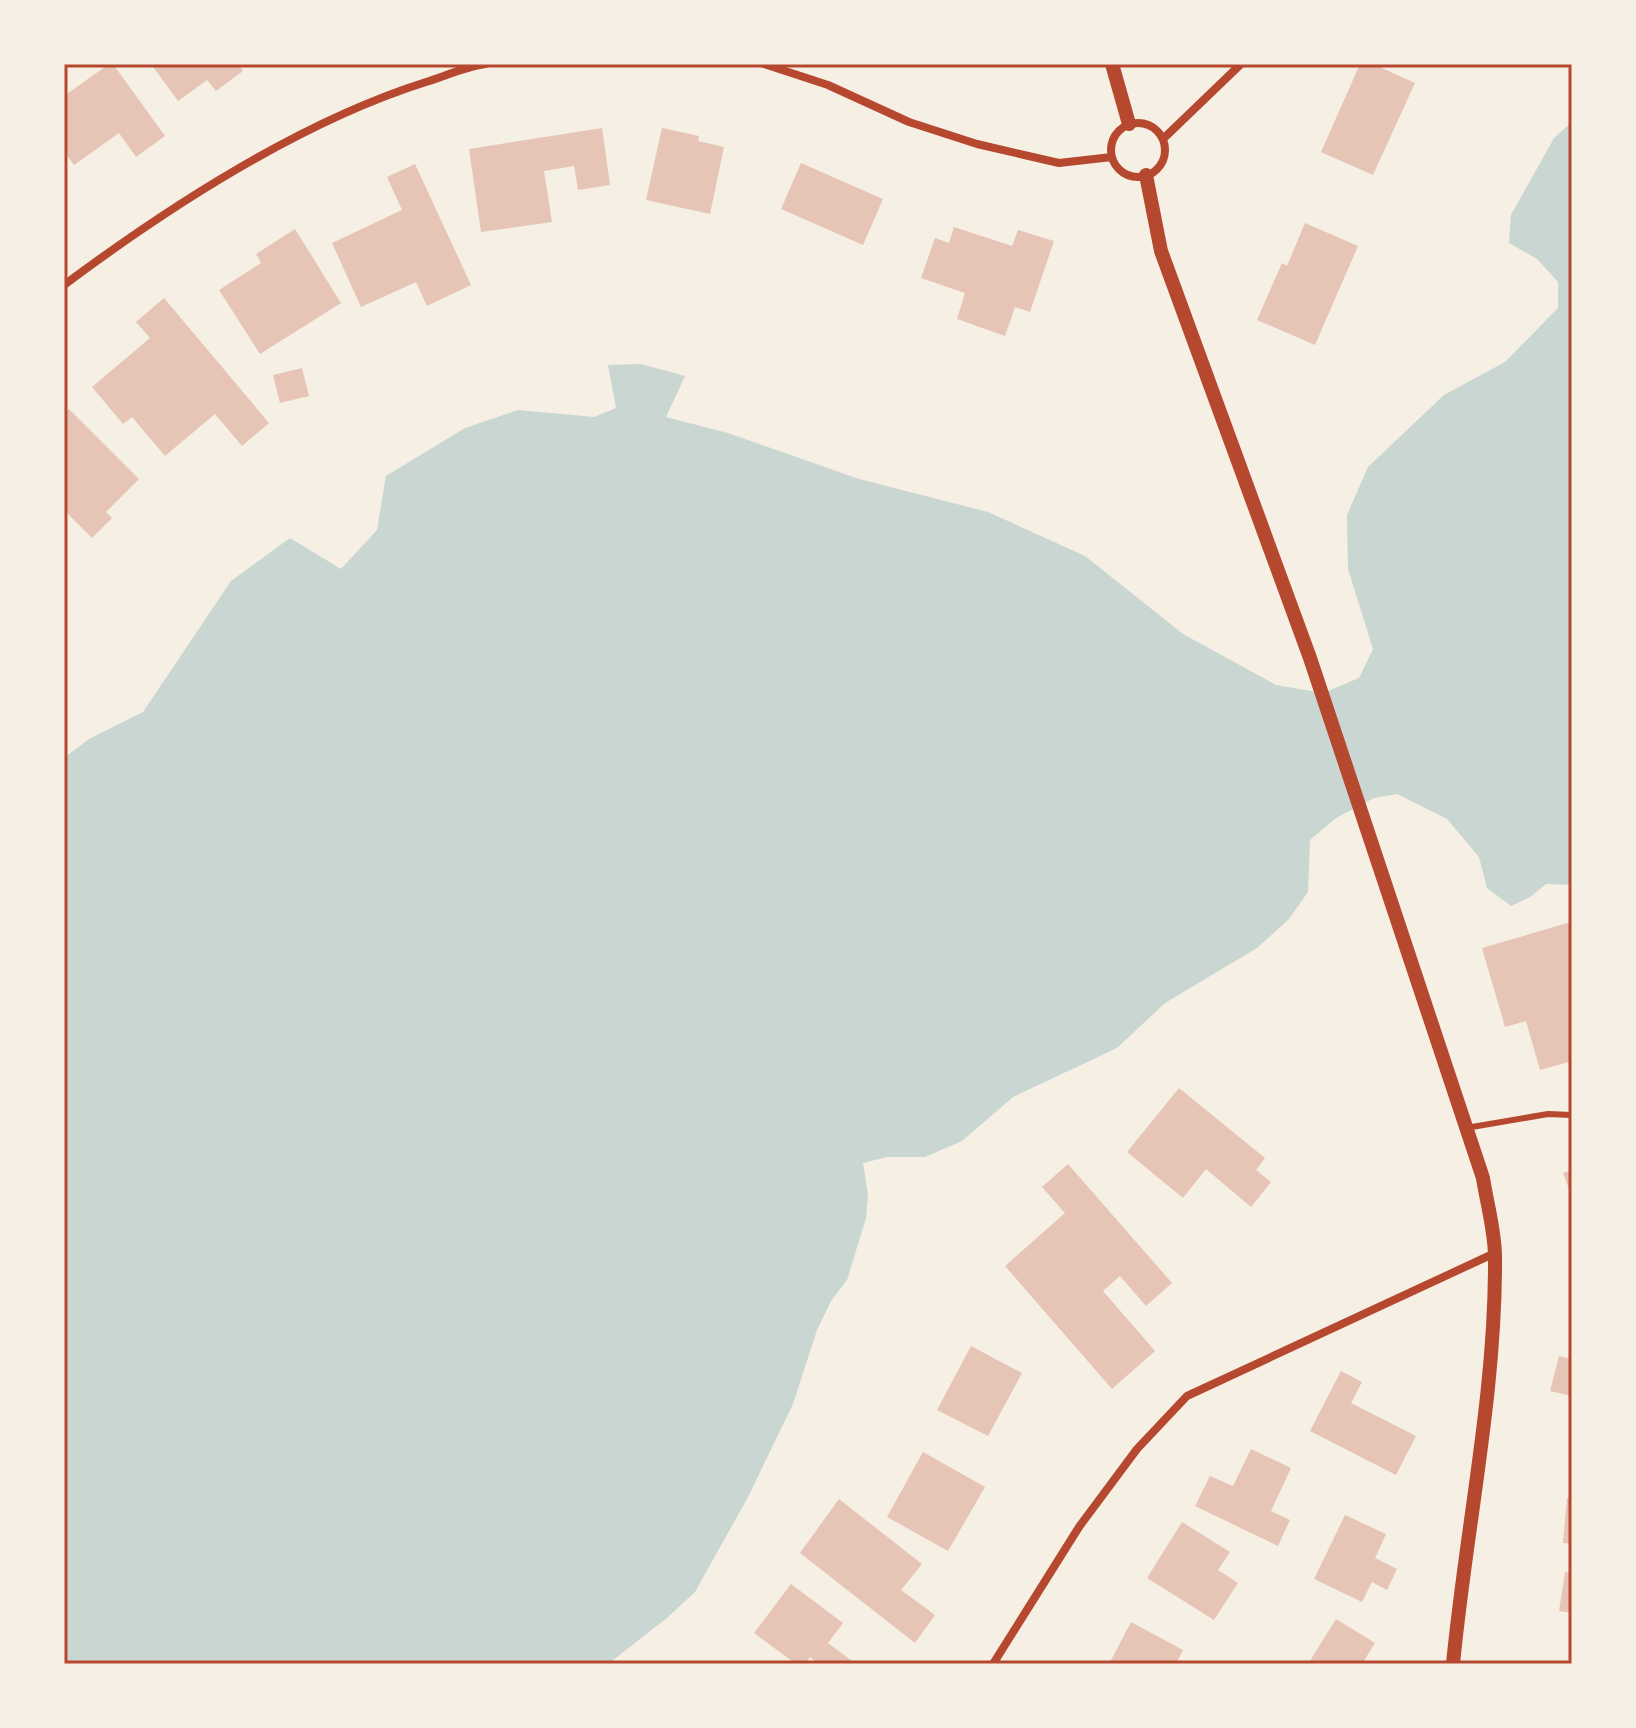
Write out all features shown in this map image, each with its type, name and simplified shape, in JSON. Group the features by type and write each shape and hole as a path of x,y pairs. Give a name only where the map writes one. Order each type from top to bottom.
{"street":[{"path":"64,285 133,234 262,156 377,97 485,64"},
{"path":"764,64 828,85 909,122 977,144 1059,163 1112,157"},
{"path":"1112,64 1129,124"},
{"path":"1163,139 1241,64"},
{"path":"1129,124 1151,126 1163,139 1164,157 1154,171 1146,175 1129,175 1116,165 1112,157 1113,140 1129,124"},
{"path":"1146,175 1161,251 1310,658 1483,1178 1495,1253 1490,1374 1453,1664"},
{"path":"993,1664 1079,1527 1137,1449 1187,1396 1495,1253"}],"lane":[{"path":"1466,1128 1548,1114 1572,1115"}],"shaded area":[{"path":"1572,122 1572,885 1546,884 1530,897 1511,906 1487,888 1479,857 1447,819 1397,794 1374,798 1336,818 1310,840 1308,892 1289,919 1257,948 1165,1003 1117,1048 1013,1097 962,1141 925,1157 887,1157 863,1163 868,1195 866,1218 847,1280 831,1301 817,1330 793,1404 748,1497 695,1592 608,1664 64,1664 64,758 89,739 143,712 231,581 290,538 341,569 377,530 386,476 465,428 518,410 594,417 616,408 608,365 641,364 685,376 666,417 728,433 859,479 988,512 1085,556 1183,634 1276,685 1323,693 1359,678 1373,649 1348,569 1347,515 1368,467 1444,395 1505,362 1558,308 1558,282 1537,259 1509,243 1511,215 1554,138"}],"building":[{"path":"113,64 165,136 136,157 119,133 74,165 64,151 64,96"},
{"path":"151,64 238,64 243,71 216,91 207,80 178,101"},
{"path":"1360,64 1373,64 1415,83 1373,175 1321,152"},
{"path":"602,128 610,185 578,190 574,166 544,171 552,222 481,232 469,149"},
{"path":"662,128 699,136 698,141 724,147 710,214 646,200"},
{"path":"801,163 883,199 863,245 781,209"},
{"path":"415,164 471,285 427,306 416,282 361,307 332,243 402,210 387,177"},
{"path":"1305,223 1358,246 1315,345 1257,320 1282,263 1287,266"},
{"path":"954,227 1012,246 1018,230 1054,241 1030,312 1015,307 1005,336 957,319 965,293 921,278 935,238 949,243"},
{"path":"295,229 341,303 260,354 219,290 261,263 256,254"},
{"path":"164,298 269,423 242,446 215,414 165,456 132,417 123,424 92,387 150,338 136,322"},
{"path":"302,368 309,396 280,403 273,375"},
{"path":"69,409 139,479 106,512 112,518 92,538 64,510 64,414"},
{"path":"1571,922 1572,1061 1540,1070 1526,1021 1505,1027 1482,948"},
{"path":"1179,1088 1265,1158 1256,1170 1271,1182 1251,1207 1206,1169 1183,1198 1127,1152"},
{"path":"1068,1164 1172,1283 1146,1306 1120,1276 1103,1291 1155,1351 1112,1389 1005,1266 1065,1213 1042,1187"},
{"path":"1572,1170 1572,1197 1563,1173"},
{"path":"971,1346 1022,1373 988,1436 937,1410"},
{"path":"1559,1356 1572,1359 1572,1396 1550,1391"},
{"path":"1341,1371 1362,1382 1351,1403 1416,1436 1396,1475 1310,1431"},
{"path":"1251,1449 1291,1468 1271,1511 1290,1520 1278,1546 1195,1506 1210,1476 1233,1486"},
{"path":"923,1452 985,1487 948,1551 887,1517"},
{"path":"1567,1498 1572,1498 1572,1544 1563,1543"},
{"path":"839,1499 922,1564 901,1590 935,1615 915,1643 800,1553"},
{"path":"1345,1515 1386,1534 1375,1558 1397,1569 1387,1590 1372,1582 1362,1602 1314,1579"},
{"path":"1182,1522 1230,1552 1218,1570 1238,1583 1214,1620 1147,1578"},
{"path":"1565,1572 1572,1573 1572,1613 1559,1611"},
{"path":"791,1584 843,1623 828,1643 856,1664 819,1664 810,1657 805,1664 796,1664 754,1633"},
{"path":"1336,1619 1375,1643 1362,1664 1308,1664"},
{"path":"1131,1622 1183,1650 1176,1664 1109,1664"}]}
